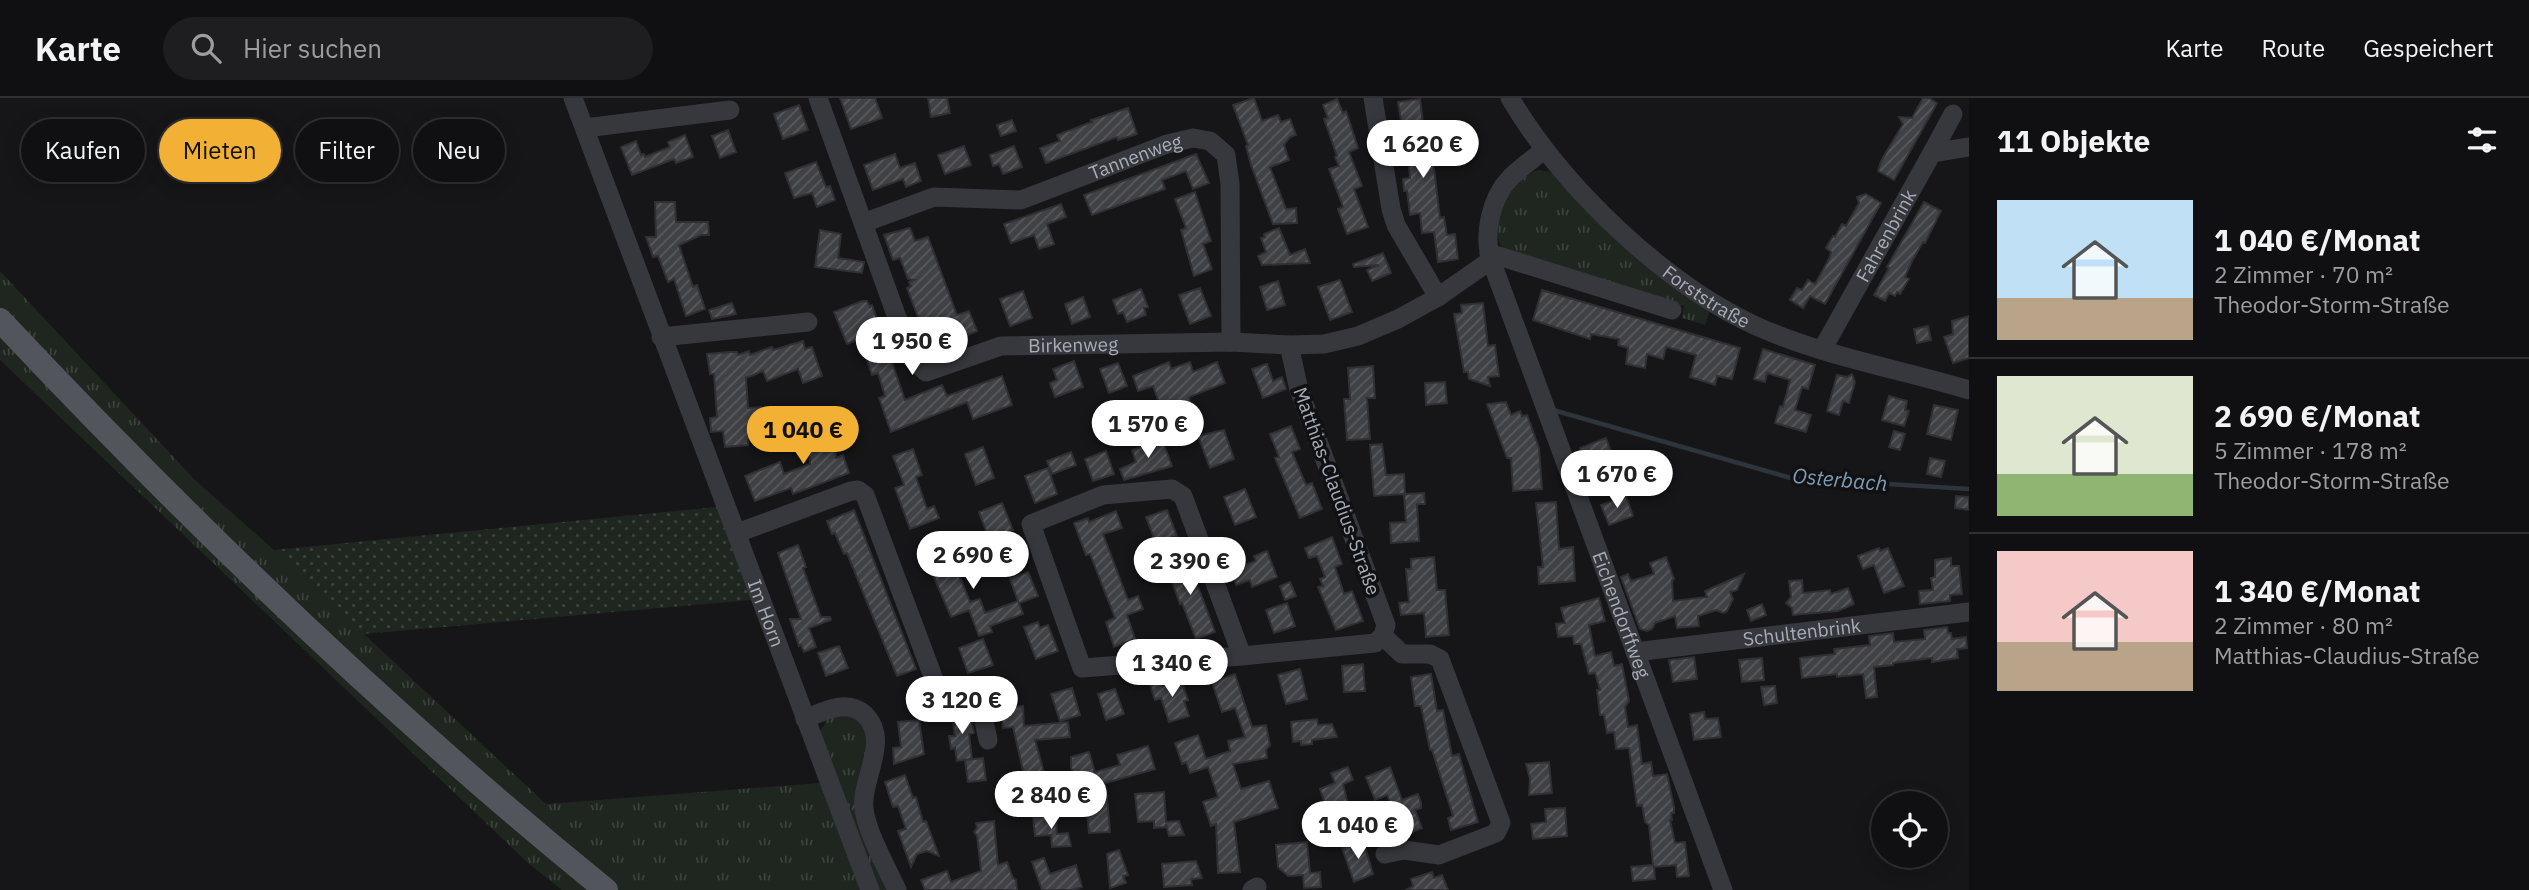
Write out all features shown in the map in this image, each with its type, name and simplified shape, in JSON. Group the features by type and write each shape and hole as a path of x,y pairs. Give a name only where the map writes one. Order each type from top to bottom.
{"main road":[{"path":"0,320 153,478 260,583 400,713 606,890"}],"street":[{"name":"Im Horn","path":"573,98 870,890"},
{"name":"Birkenweg","path":"818,98 912,359 926,372 1001,346 1231,342 1324,344 1379,328 1438,297 1490,257"},
{"path":"1373,98 1396,225 1438,297"},
{"name":"Forststraße","path":"1510,98 1544,150 1588,200 1651,259 1724,309 1757,326 1822,349 1969,390"},
{"path":"585,128 730,110"},
{"name":"Fahrenbrink","path":"1822,349 1953,114"},
{"name":"Tannenweg","path":"863,223 934,197 1021,200 1167,144 1193,138 1210,141 1226,155 1230,184 1231,342"},
{"path":"1932,153 1969,147"},
{"name":"Eichendorffweg","path":"1544,150 1500,191 1489,225 1490,257 1723,890"},
{"name":"Forststraße","path":"1490,257 1672,310"},
{"path":"661,337 808,322"},
{"name":"Matthias-Claudius-Straße","path":"1289,345 1299,390 1386,625 1383,636"},
{"path":"1242,656 1183,496 1172,489 1103,495 1031,524 1082,668 1242,656 1375,643 1383,636 1402,654 1430,654 1440,659 1501,823 1496,833 1439,855 1404,850 1385,853"},
{"path":"737,533 851,491 858,490 865,495 938,690 977,687 988,740"},
{"name":"Schultenbrink","path":"1635,652 1969,612"},
{"path":"805,719 833,708 850,706 860,710 870,720 876,735 866,783 864,810 879,852 897,890"}],"green space":[{"path":"1539,170 1550,172 1559,179 1711,307 1705,325 1682,318 1684,306 1522,258 1503,248 1497,232 1506,199 1521,181"},
{"path":"0,271 195,480 274,550 546,804 820,783 818,735 829,716 852,712 863,727 868,741 864,775 890,890 562,890 528,863 0,360"},
{"path":"717,507 752,600 363,634 274,550"}],"building":[{"path":"840,98 875,98 882,118 851,129"},
{"path":"928,98 947,98 950,113 931,117"},
{"path":"1254,98 1262,121 1278,115 1281,122 1290,119 1296,135 1290,137 1284,145 1289,160 1270,167 1286,209 1296,208 1297,223 1273,224 1251,165 1246,146 1248,145 1233,105"},
{"path":"1923,98 1937,103 1894,180 1878,171 1881,161 1903,124 1899,117 1912,118"},
{"path":"1337,99 1343,113 1346,111 1358,148 1349,152 1362,186 1354,189 1368,227 1347,234 1338,209 1343,207 1329,169 1339,166 1335,157 1337,156 1324,119 1328,118 1323,105"},
{"path":"1420,99 1426,146 1430,145 1434,168 1440,218 1444,217 1447,235 1455,234 1458,259 1438,262 1434,232 1422,233 1420,213 1410,215 1407,191 1404,191 1403,179 1410,178 1407,148 1400,149 1399,135 1403,134 1398,102"},
{"path":"799,105 808,130 783,139 774,114"},
{"path":"1128,108 1137,134 1118,140 1117,137 1046,163 1040,148 1060,141 1057,135"},
{"path":"1012,120 1016,131 1001,136 997,125"},
{"path":"728,130 736,152 720,158 712,136"},
{"path":"685,135 693,157 676,163 674,159 632,175 621,147 636,141 641,155 644,154 645,157 670,147 668,142"},
{"path":"964,146 971,165 945,174 938,155"},
{"path":"1014,146 1022,167 1003,174 999,164 993,166 990,155"},
{"path":"895,154 900,168 915,163 921,181 906,187 903,179 873,190 864,165"},
{"path":"1196,154 1209,183 1193,189 1186,171 1162,180 1165,189 1092,215 1084,195"},
{"path":"816,162 826,187 830,186 835,200 817,207 812,193 794,198 785,173"},
{"path":"1195,192 1211,241 1203,244 1212,269 1194,276 1181,230 1186,228 1175,199"},
{"path":"1866,194 1881,203 1825,304 1810,296 1803,308 1790,300 1797,288 1802,290 1808,280 1815,284 1829,259 1831,252 1826,248 1842,224 1846,226 1859,203 1857,197"},
{"path":"655,202 675,202 676,222 708,222 709,235 701,235 679,245 693,287 697,285 705,309 686,316 674,279 668,282 658,256 653,257 646,237 656,237"},
{"path":"1924,202 1941,211 1925,243 1923,242 1912,261 1905,277 1909,279 1900,294 1897,292 1895,296 1889,293 1885,301 1874,295"},
{"path":"1061,204 1066,217 1047,224 1054,244 1039,249 1034,235 1011,243 1004,224"},
{"path":"910,228 915,241 928,237 957,315 969,311 977,331 965,336 967,341 932,354 907,288 911,286 909,282 914,280 908,279 900,258 893,260 884,235"},
{"path":"1279,228 1290,255 1305,249 1310,263 1262,265 1258,256 1266,252 1261,238"},
{"path":"820,230 841,234 838,258 864,262 862,273 815,267"},
{"path":"1383,253 1391,273 1372,281 1367,270 1379,265 1354,267 1353,264"},
{"path":"1340,280 1352,312 1330,320 1318,287"},
{"path":"1278,281 1285,305 1267,310 1260,287"},
{"path":"1200,288 1211,316 1190,324 1179,295"},
{"path":"1141,289 1148,307 1144,308 1146,315 1127,322 1123,312 1118,314 1113,300"},
{"path":"1542,290 1740,348 1732,379 1717,376 1715,385 1690,377 1696,355 1666,347 1663,359 1647,354 1645,368 1626,364 1628,348 1618,345 1619,339 1591,334 1590,339 1533,320"},
{"path":"1023,291 1032,318 1010,326 1000,299"},
{"path":"1083,297 1090,317 1072,324 1065,304"},
{"path":"867,301 870,307 872,305 905,400 942,385 947,396 1002,376 1012,405 973,419 967,402 891,432 879,398 885,396 878,373 872,375 860,339 847,344 834,312"},
{"path":"732,303 736,314 712,319 709,310"},
{"path":"1483,303 1488,346 1495,345 1499,376 1488,377 1490,386 1469,379 1468,372 1464,372 1454,314 1462,313 1461,305"},
{"path":"1969,316 1969,358 1953,363 1944,337 1953,334 1952,321"},
{"path":"1928,326 1931,340 1917,343 1914,329"},
{"path":"803,341 805,349 812,347 822,376 803,383 798,369 767,381 763,371 746,378 748,408 761,407 762,431 758,431 758,439 748,440 748,445 725,447 723,431 711,432 710,418 717,417 714,374 710,374 707,354 737,352 738,355 749,351 750,355 772,347 773,350"},
{"path":"1763,349 1815,365 1808,389 1802,387 1795,410 1811,415 1806,432 1775,423 1780,406 1783,407 1790,380 1767,373 1765,382 1754,379"},
{"path":"1074,361 1083,387 1055,397 1050,383 1057,380 1053,369"},
{"path":"1169,362 1171,369 1190,362 1193,372 1217,362 1225,383 1189,397 1190,401 1162,411 1153,386 1138,391 1133,376"},
{"path":"1118,363 1127,386 1109,393 1100,369"},
{"path":"1267,364 1273,381 1282,377 1286,389 1263,398 1252,369"},
{"path":"1373,366 1375,398 1367,398 1370,439 1347,440 1344,399 1350,399 1348,368"},
{"path":"1852,374 1855,382 1849,403 1843,401 1839,415 1827,411 1837,375 1847,377"},
{"path":"1445,382 1447,403 1426,405 1425,383"},
{"path":"1889,396 1907,401 1905,410 1909,411 1904,426 1882,420"},
{"path":"1506,402 1511,415 1520,411 1522,416 1527,415 1539,448 1542,489 1513,491 1511,458 1507,458 1487,404"},
{"path":"1934,405 1958,410 1951,440 1927,434"},
{"path":"833,417 836,458 843,455 849,473 793,494 791,488 755,501 745,476 780,462 784,474 810,464 808,431 814,431 814,418"},
{"path":"1291,426 1300,449 1292,452 1306,485 1312,483 1322,509 1300,518 1275,458 1279,457 1270,434"},
{"path":"1224,430 1234,459 1210,468 1198,436"},
{"path":"1894,431 1905,434 1900,450 1889,447"},
{"path":"1606,438 1614,460 1604,464 1601,469 1593,472 1588,470 1580,448"},
{"path":"1162,439 1172,466 1124,480 1120,469 1136,462 1132,450"},
{"path":"1382,444 1386,475 1404,474 1405,494 1424,493 1425,504 1417,504 1419,541 1391,543 1390,523 1406,522 1404,494 1374,496 1370,445"},
{"path":"983,447 994,478 976,485 965,454"},
{"path":"913,449 922,475 916,477 927,509 934,506 939,518 910,529 895,488 904,485 893,456"},
{"path":"1106,451 1114,474 1093,481 1085,459"},
{"path":"1071,452 1076,465 1052,474 1047,461"},
{"path":"1930,458 1945,461 1941,477 1927,474"},
{"path":"1048,468 1057,494 1035,503 1025,476"},
{"path":"1245,489 1256,517 1235,525 1224,497"},
{"path":"1626,496 1633,516 1609,525 1601,505"},
{"path":"1956,496 1969,497 1969,510 1955,508"},
{"path":"1556,502 1559,549 1573,547 1575,581 1539,584 1538,567 1543,567 1536,503"},
{"path":"1002,503 1013,530 999,535 1006,553 990,558 985,543 990,542 979,512"},
{"path":"854,510 916,669 897,676 847,553 844,554 827,521"},
{"path":"1167,510 1177,536 1156,543 1146,517"},
{"path":"1116,511 1122,528 1103,534 1128,600 1138,596 1143,609 1127,615 1135,639 1114,647 1106,622 1115,618 1090,554 1086,555 1074,523 1088,518 1089,522"},
{"path":"1332,537 1342,564 1335,567 1344,594 1352,591 1363,621 1336,630 1318,587 1323,586 1320,579 1325,577 1317,556 1309,558 1305,548"},
{"path":"945,541 970,602 980,599 985,613 1018,601 1010,579 1028,572 1038,596 1019,603 1023,614 990,626 992,632 979,636 969,610 951,617 922,549"},
{"path":"798,545 806,567 803,568 821,617 830,617 831,620 809,628 816,647 804,652 801,645 799,646 790,619 801,619 778,553"},
{"path":"1879,548 1880,551 1888,548 1904,586 1884,593 1874,565 1863,569 1858,556"},
{"path":"1267,551 1277,577 1252,587 1250,580 1236,585 1231,570 1256,561 1254,556"},
{"path":"1187,557 1215,632 1196,639 1170,576 1167,577 1163,566"},
{"path":"1434,557 1437,590 1445,590 1449,635 1426,637 1424,613 1401,615 1399,603 1409,602 1406,569 1411,569 1411,559"},
{"path":"1666,557 1674,579 1673,601 1707,597 1705,591 1744,574 1737,590 1730,592 1733,599 1727,611 1723,613 1716,610 1698,616 1699,626 1677,628 1675,616 1655,623 1652,629 1647,631 1640,629 1621,577 1628,574 1631,581 1654,574 1650,563"},
{"path":"1951,558 1951,566 1959,566 1962,594 1950,595 1950,601 1920,604 1919,591 1933,590 1931,578 1935,577 1935,560"},
{"path":"1802,580 1803,593 1830,590 1831,594 1848,588 1854,604 1838,611 1793,615 1792,608 1786,603 1791,597 1789,581"},
{"path":"1290,582 1296,596 1285,600 1280,586"},
{"path":"1599,598 1605,621 1589,625 1595,656 1611,652 1614,666 1622,664 1629,701 1625,707 1628,727 1637,725 1642,764 1651,762 1653,776 1667,774 1674,807 1670,820 1675,843 1685,842 1689,876 1677,877 1676,865 1654,867 1655,879 1633,881 1631,867 1653,865 1649,825 1645,822 1642,805 1637,806 1629,748 1616,749 1614,732 1607,733 1604,715 1600,715 1597,690 1600,690 1595,673 1589,674 1581,644 1574,644 1573,636 1558,637 1556,624 1565,623 1561,608"},
{"path":"1287,603 1295,626 1274,633 1266,610"},
{"path":"1762,604 1766,615 1751,621 1747,610"},
{"path":"1038,622 1040,628 1048,625 1058,651 1036,659 1024,627"},
{"path":"1947,627 1952,639 1966,637 1967,648 1957,649 1958,658 1932,662 1932,658 1874,667 1877,697 1866,698 1863,674 1802,678 1800,658 1835,654 1834,649 1870,645 1869,636 1893,633 1894,642 1925,639 1924,630"},
{"path":"983,639 993,665 968,673 959,648"},
{"path":"839,646 848,668 826,676 818,653"},
{"path":"1694,657 1697,679 1673,682 1669,660"},
{"path":"1762,658 1764,680 1742,682 1739,660"},
{"path":"1363,664 1365,691 1344,692 1342,666"},
{"path":"1300,669 1307,699 1286,704 1278,675"},
{"path":"1235,674 1252,727 1266,725 1270,745 1266,750 1267,758 1233,764 1241,789 1269,781 1278,808 1234,822 1240,872 1218,873 1216,824 1211,826 1203,802 1218,797 1208,767 1190,773 1186,762 1182,764 1175,743 1198,735 1206,759 1230,751 1228,741 1245,737 1235,708 1222,712 1212,682"},
{"path":"1431,674 1437,711 1443,710 1452,756 1459,754 1478,822 1451,830 1448,818 1453,816 1430,750 1421,706 1415,706 1411,677"},
{"path":"1181,680 1188,700 1184,701 1189,716 1169,722 1161,698 1155,700 1150,685 1162,681 1163,686"},
{"path":"1775,686 1777,703 1764,705 1761,687"},
{"path":"1072,688 1080,715 1060,721 1051,694"},
{"path":"1115,689 1124,714 1106,720 1098,694"},
{"path":"1023,706 1024,726 1068,722 1070,737 1035,740 1047,783 1027,788 1013,727 1003,728 1001,708"},
{"path":"1704,712 1705,719 1718,718 1721,737 1694,740 1690,714"},
{"path":"970,713 974,733 969,734 972,759 957,761 949,736 955,736 952,715"},
{"path":"1317,719 1318,725 1332,724 1337,737 1312,740 1312,744 1301,745 1301,741 1293,742 1291,722"},
{"path":"919,720 924,754 894,764 893,748 901,747 898,722"},
{"path":"1148,746 1155,769 1091,787 1089,775 1077,779 1071,768 1071,757 1089,752 1095,772 1120,765 1117,755"},
{"path":"983,758 986,780 968,782 965,760"},
{"path":"1549,762 1552,793 1529,795 1530,779 1526,764"},
{"path":"1348,767 1353,780 1343,784 1348,804 1328,812 1320,789 1335,783 1331,773"},
{"path":"1390,767 1402,800 1418,794 1421,803 1421,808 1415,810 1422,828 1403,836 1387,795 1375,800 1366,777"},
{"path":"905,775 939,856 927,851 917,854 911,867 898,831 906,829 898,806 893,807 885,782"},
{"path":"1164,792 1166,822 1179,821 1184,835 1169,836 1166,824 1166,827 1154,828 1154,821 1138,822 1135,794"},
{"path":"1107,796 1110,832 1089,833 1086,803 1093,802 1092,798"},
{"path":"1565,808 1567,836 1533,839 1531,824 1546,822 1545,809"},
{"path":"1056,815 1057,834 1068,833 1071,846 1052,847 1051,835 1035,836 1033,817"},
{"path":"994,821 998,865 1007,862 1016,880 1017,890 925,890 921,880 947,871 951,882 981,871 977,836 974,832 976,823"},
{"path":"1363,840 1373,874 1354,882 1342,848"},
{"path":"1307,842 1310,873 1320,872 1321,887 1304,888 1303,875 1288,876 1278,867 1276,845"},
{"path":"1119,850 1128,875 1123,876 1126,883 1110,888 1107,854"},
{"path":"1044,858 1050,874 1076,865 1082,887 1072,890 1042,890 1032,862"},
{"path":"1196,861 1202,878 1191,879 1192,885 1164,887 1162,864"},
{"path":"1432,872 1434,878 1442,875 1448,890 1406,890 1413,886 1411,879"}],"waterway":[{"name":"Osterbach","path":"1553,410 1791,478 1969,489"}]}
